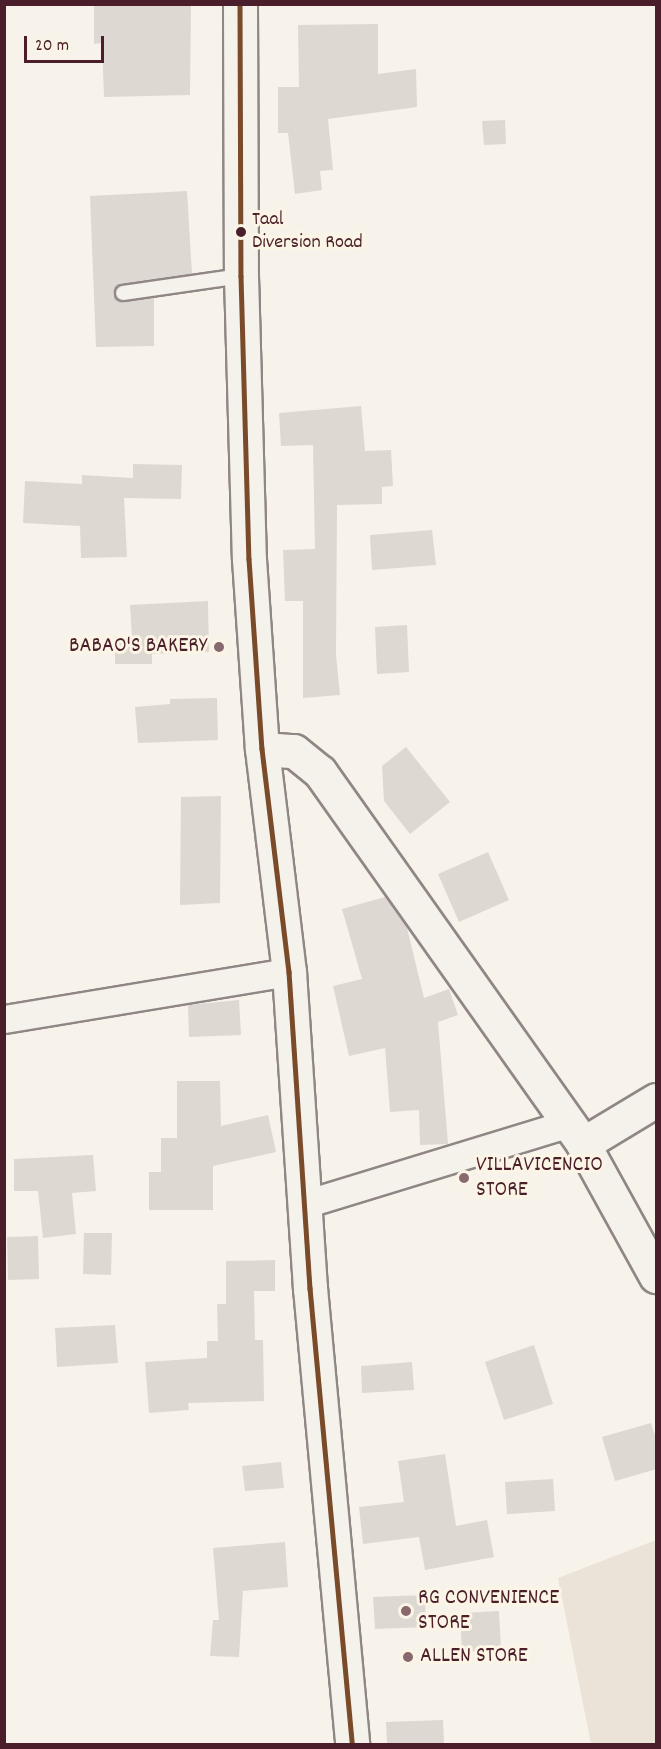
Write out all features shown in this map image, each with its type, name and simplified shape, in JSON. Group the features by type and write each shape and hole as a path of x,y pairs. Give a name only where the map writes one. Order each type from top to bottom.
{"main road":[{"path":"240,4 241,276 249,559 262,749 289,972 306,1204 352,1744"},
{"path":"242,64 256,4"},
{"path":"262,749 294,751 320,772 575,1134 657,1276"},
{"path":"575,1134 657,1100"}],"street":[{"path":"4,1019 289,972"},
{"path":"306,1204 575,1134"}],"lane":[{"path":"123,293 241,276"}],"shaded area":[{"path":"656,1540 656,1744 591,1744 558,1578"}],"building":[{"path":"191,4 190,95 104,97 102,43 94,44 94,6"},
{"path":"378,24 378,74 416,69 417,107 328,119 333,170 320,171 322,190 295,194 288,133 278,133 278,87 299,87 298,25"},
{"path":"505,120 506,144 484,145 482,121"},
{"path":"187,191 192,274 122,284 114,290 120,302 154,298 154,346 96,347 90,196"},
{"path":"361,406 365,451 391,450 393,486 382,487 382,504 337,505 336,655 340,695 303,698 303,601 285,601 283,550 315,549 313,445 281,446 279,413"},
{"path":"133,464 182,465 181,499 124,498 127,557 81,558 80,526 23,523 25,481 82,484 82,475 133,478"},
{"path":"432,530 436,565 372,570 370,535"},
{"path":"208,601 209,652 152,654 152,664 115,664 115,636 132,636 130,605"},
{"path":"407,625 409,672 377,674 375,627"},
{"path":"217,698 218,740 138,743 135,707 170,704 170,699"},
{"path":"406,747 450,802 410,834 384,801 382,766"},
{"path":"221,796 220,903 180,905 181,797"},
{"path":"488,852 509,900 459,922 438,874"},
{"path":"385,897 407,928 424,998 449,989 458,1015 438,1022 448,1144 420,1145 419,1110 390,1112 385,1048 349,1056 333,986 362,979 342,909"},
{"path":"239,1000 241,1035 189,1037 188,1005"},
{"path":"177,1081 220,1081 221,1126 268,1115 276,1152 213,1166 213,1210 149,1210 149,1172 161,1172 161,1138 177,1138"},
{"path":"93,1155 96,1191 72,1193 76,1234 43,1238 38,1191 14,1191 14,1159"},
{"path":"84,1233 112,1233 111,1275 83,1274"},
{"path":"38,1236 39,1279 8,1280 7,1237"},
{"path":"275,1260 275,1291 254,1291 255,1340 263,1340 264,1401 188,1403 189,1410 149,1413 145,1362 207,1358 207,1341 218,1341 217,1304 226,1304 226,1261"},
{"path":"115,1325 118,1363 57,1367 55,1328"},
{"path":"534,1345 553,1404 504,1420 485,1362"},
{"path":"412,1362 414,1390 362,1393 361,1366"},
{"path":"651,1423 657,1442 657,1469 615,1481 602,1437"},
{"path":"445,1454 456,1526 487,1520 494,1557 425,1570 419,1537 363,1544 359,1507 404,1502 398,1461"},
{"path":"281,1462 284,1488 245,1491 242,1466"},
{"path":"553,1479 555,1511 507,1514 505,1482"},
{"path":"285,1542 288,1587 243,1591 239,1657 210,1656 213,1620 219,1620 213,1548"},
{"path":"425,1595 426,1627 375,1629 373,1597"},
{"path":"499,1611 501,1650 462,1652 460,1613"},
{"path":"443,1720 444,1744 387,1744 386,1722"}],"transit line":[{"path":"240,4 241,276 249,559 262,749 289,972 310,1288 352,1744"}],"place":[{"name":"Taal Diversion Road","path":"241,232"},
{"name":"BABAO'S BAKERY","path":"219,647"},
{"name":"VILLAVICENCIO STORE","path":"464,1178"},
{"name":"RG CONVENIENCE STORE","path":"406,1611"},
{"name":"ALLEN STORE","path":"408,1657"}]}
